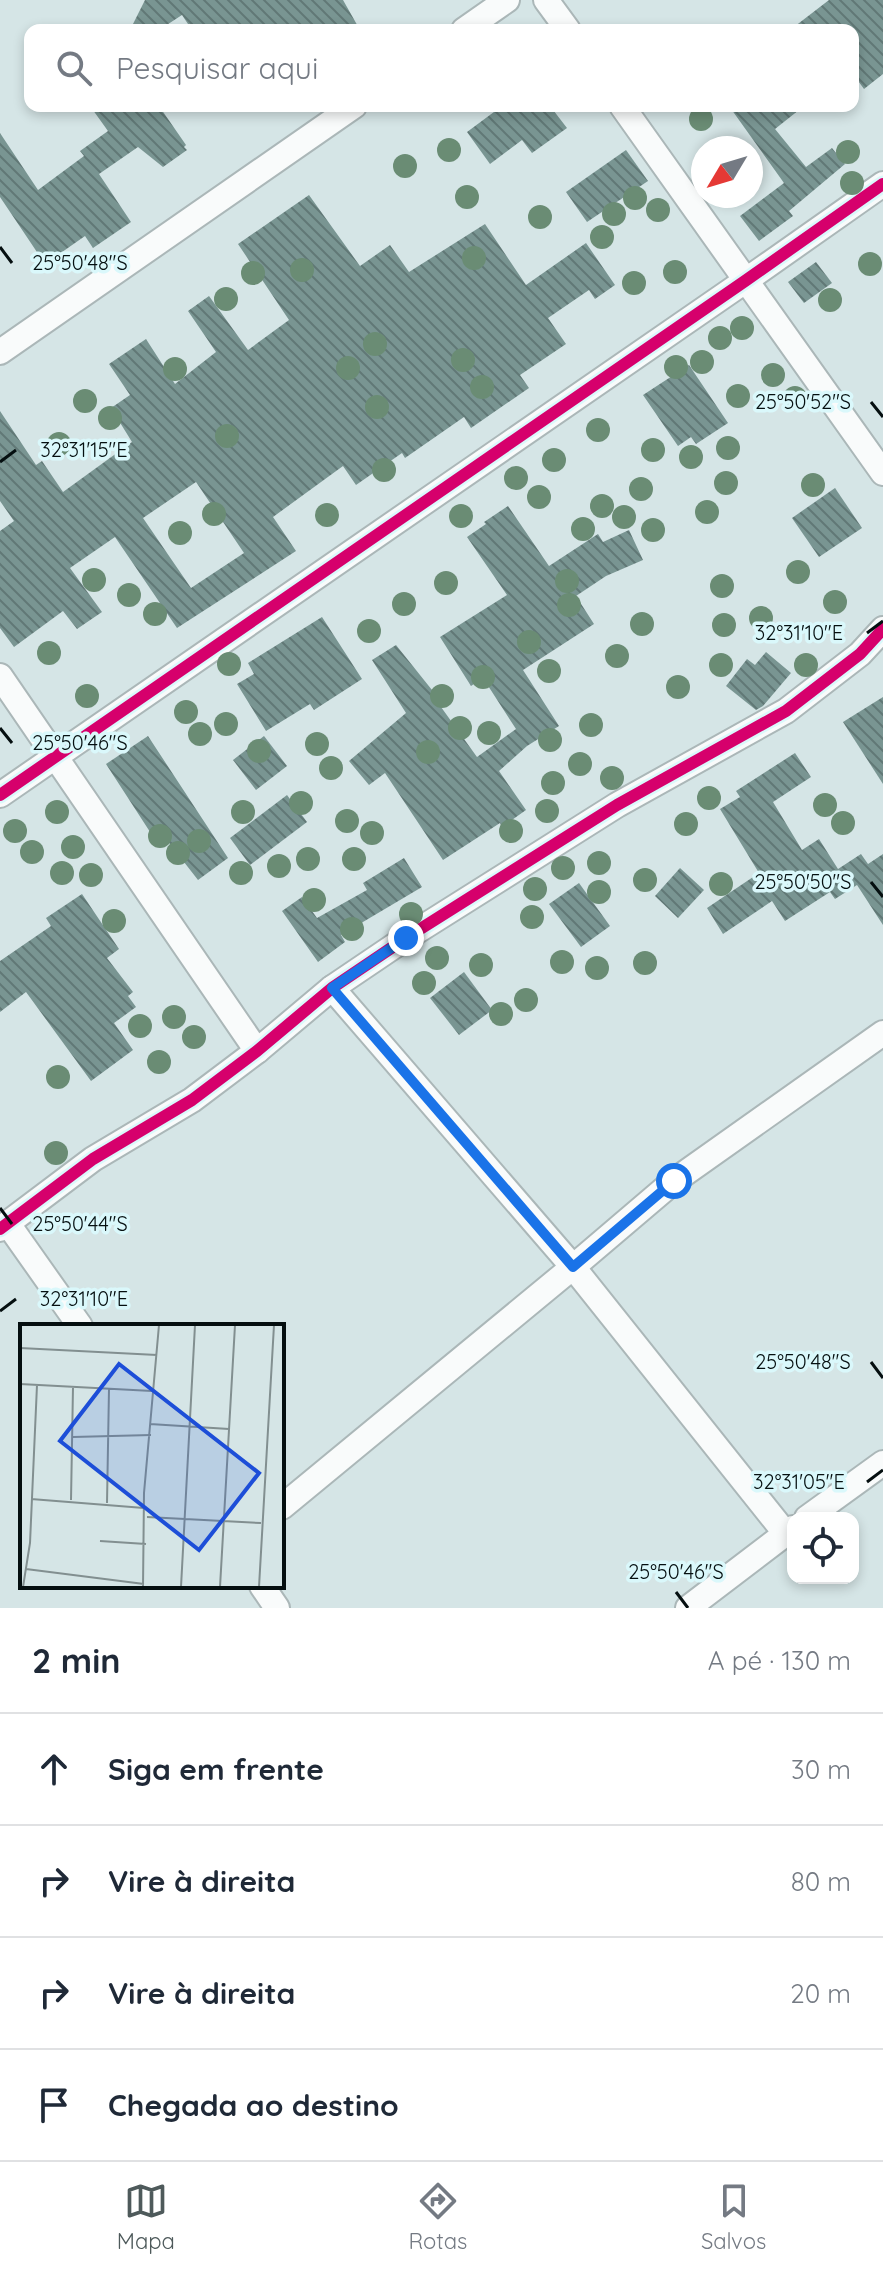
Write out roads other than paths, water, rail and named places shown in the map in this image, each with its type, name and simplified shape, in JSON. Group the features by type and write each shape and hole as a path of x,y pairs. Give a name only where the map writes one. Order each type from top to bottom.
{"street":[{"path":"473,24 507,0"},
{"path":"546,0 564,24"},
{"path":"0,352 345,112"},
{"path":"626,112 883,473"},
{"path":"0,795 883,184"},
{"path":"78,1324 4,1226 93,1159 192,1100 332,988 406,938 617,805 786,711 860,654 883,629"},
{"path":"0,676 257,1051"},
{"path":"332,988 573,1267 787,1529"},
{"path":"284,1505 674,1181 883,1033"},
{"path":"815,1512 883,1463"},
{"path":"688,1608 787,1533"},
{"path":"263,1588 277,1608"}]}
